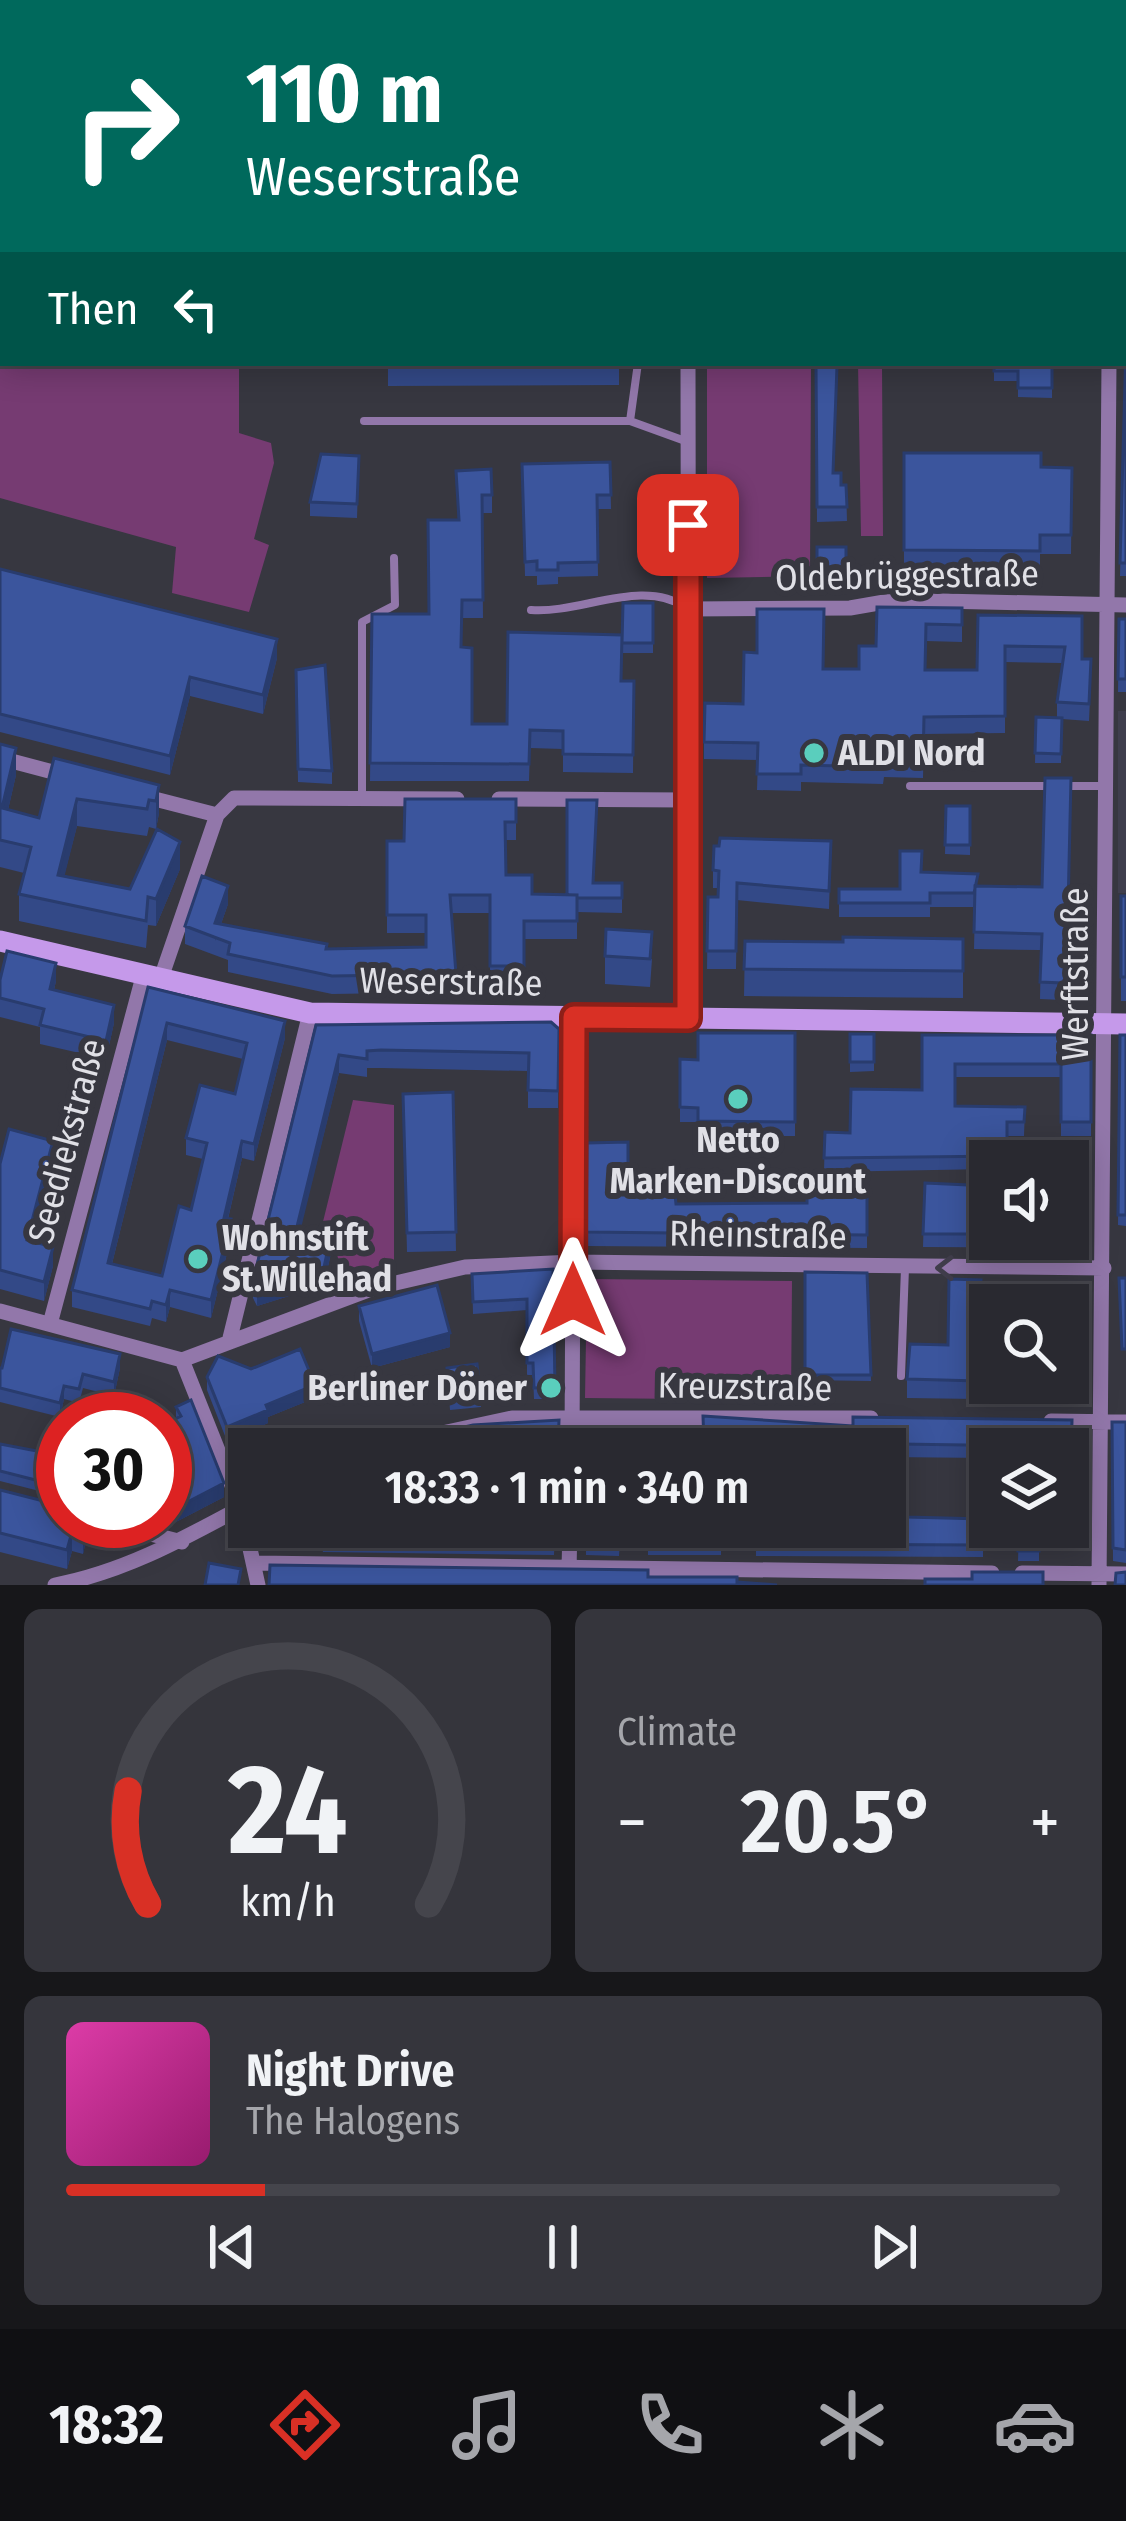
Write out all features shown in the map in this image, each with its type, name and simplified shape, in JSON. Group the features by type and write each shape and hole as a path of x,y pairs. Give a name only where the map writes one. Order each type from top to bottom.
{"street":[{"path":"688,366 688,1018"},
{"name":"Werftstraße","path":"1099,1580 1104,1268 1116,1024 1106,787 1109,366"},
{"name":"Oldebrüggestraße","path":"688,609 850,608 896,600 1126,605"},
{"path":"0,758 87,781"},
{"path":"130,792 218,815 234,798 688,800"},
{"name":"Seediekstraße","path":"50,1324 153,975 218,815"},
{"name":"Weserstraße","path":"0,941 310,1013 1116,1024"},
{"path":"230,1342 310,1013"},
{"path":"572,1428 574,1017"},
{"name":"Rheinstraße","path":"182,1360 374,1288 465,1267 573,1262 1104,1268"},
{"path":"0,1311 182,1360 228,1467"},
{"name":"Kreuzstraße","path":"447,1428 572,1414 898,1419"},
{"path":"1037,1421 1126,1422"},
{"path":"192,1536 228,1516"},
{"path":"55,1585 167,1548"},
{"path":"254,1548 258,1585"},
{"path":"569,1569 570,1548"},
{"path":"257,1563 1099,1580 1126,1574"}],"lane":[{"path":"630,422 638,366"},
{"path":"364,421 630,422 688,442"},
{"path":"362,799 362,622 395,605 394,558"},
{"path":"531,610 562,613 628,596 674,599 688,609"},
{"path":"910,786 1106,787"},
{"path":"902,1376 905,1268"}],"shaded area":[{"path":"0,366 239,366 239,433 271,443 274,463 254,539 269,545 249,612 172,593 176,547 0,498"},
{"path":"707,366 811,366 810,576 707,578"},
{"path":"858,366 882,366 883,536 861,536"},
{"path":"1118,711 1126,711 1126,893 1118,893"},
{"path":"353,1100 394,1105 394,1266 342,1272 334,1244 318,1242"},
{"path":"587,1279 792,1281 791,1400 585,1398"}],"building":[{"path":"388,366 619,366 388,367"},
{"path":"816,366 837,366 833,473 841,473 841,485 846,485 847,507 817,507"},
{"path":"994,366 1052,366 1052,388 1018,388 1018,371 994,371"},
{"path":"1125,366 1126,366 1126,563 1120,563"},
{"path":"904,453 1041,453 1041,467 1072,468 1071,535 1040,535 1040,551 904,550"},
{"path":"321,454 359,456 357,504 310,502"},
{"path":"610,462 611,495 597,495 598,562 558,563 558,570 537,570 537,561 525,562 522,464"},
{"path":"491,469 492,495 482,495 483,600 462,600 461,647 472,648 472,724 507,724 508,632 622,635 621,681 634,681 633,755 563,754 563,731 530,730 529,764 370,763 372,614 429,614 428,520 459,520 456,471"},
{"path":"817,547 846,547 846,567 817,567"},
{"path":"0,569 277,639 263,695 190,677 170,756 0,714"},
{"path":"623,603 653,603 653,643 622,643"},
{"path":"877,607 962,608 962,625 926,624 925,670 977,670 978,615 1082,616 1082,659 1091,659 1089,704 1057,702 1065,647 1005,646 1005,716 924,717 923,761 884,760 883,767 801,765 801,774 757,774 758,743 704,742 705,703 743,704 744,652 757,653 757,609 824,609 823,669 859,669 859,646 876,646"},
{"path":"1119,619 1126,619 1126,679 1118,679"},
{"path":"325,665 332,771 298,769 296,670"},
{"path":"1036,717 1062,718 1061,754 1035,753"},
{"path":"0,744 16,748 2,808 39,818 54,758 159,785 156,801 149,800 147,809 77,799 58,875 130,889 157,829 180,842 156,899 148,897 146,921 19,894 31,847 0,840"},
{"path":"1045,778 1071,778 1068,909 1088,909 1087,984 1040,982 1042,934 974,932 975,886 1042,887"},
{"path":"405,799 516,799 516,822 505,822 506,875 532,875 532,894 577,895 577,921 524,921 524,966 490,966 490,895 450,895 456,974 332,976 228,954 230,943 185,926 202,876 228,886 215,923 327,944 326,949 426,947 426,915 387,915 387,841 404,841"},
{"path":"567,800 597,800 593,883 622,883 622,898 567,895"},
{"path":"946,806 970,806 970,845 945,845"},
{"path":"720,838 831,841 829,891 737,883 736,951 707,951 708,897 718,897 719,871 713,870 714,846 719,846"},
{"path":"900,851 922,851 921,872 978,874 974,893 930,893 930,903 839,903 839,889 900,889"},
{"path":"1121,896 1126,896 1126,977 1121,977"},
{"path":"606,929 652,932 650,959 605,956"},
{"path":"843,937 963,939 963,971 744,969 745,941 843,942"},
{"path":"7,951 56,963 50,989 114,1005 106,1041 40,1025 44,1009 0,998"},
{"path":"148,987 285,1021 254,1144 242,1141 224,1218 231,1219 211,1300 170,1290 166,1305 152,1301 150,1309 72,1290","holes":["167,1023 247,1043 235,1094 200,1085 186,1138 207,1143 191,1210 179,1206 162,1276 108,1263"]},
{"path":"551,1022 559,1029 558,1091 528,1090 529,1053 381,1050 367,1051 367,1059 339,1055 292,1247 321,1233 331,1235 324,1267 257,1289 253,1281 316,1025"},
{"path":"698,1033 795,1033 795,1122 698,1121 698,1108 680,1107 680,1059 698,1060"},
{"path":"850,1034 874,1034 874,1062 850,1062"},
{"path":"922,1035 1091,1035 1091,1122 1061,1122 1061,1064 955,1064 955,1106 1025,1107 1024,1122 1007,1122 1007,1140 969,1140 969,1156 824,1158 825,1132 850,1133 851,1089 922,1090"},
{"path":"1120,1035 1126,1035 1126,1215 1118,1215"},
{"path":"453,1092 456,1232 407,1233 403,1094"},
{"path":"9,1129 53,1141 27,1240 53,1247 44,1282 0,1270 0,1164"},
{"path":"628,1142 628,1166 617,1166 618,1194 675,1194 676,1204 807,1203 807,1195 867,1195 867,1235 586,1232 587,1143"},
{"path":"925,1183 969,1185 969,1234 923,1234"},
{"path":"553,1269 555,1387 534,1388 533,1363 527,1363 527,1299 473,1302 472,1274"},
{"path":"805,1272 867,1273 871,1375 805,1375"},
{"path":"1119,1278 1126,1278 1126,1349 1122,1349"},
{"path":"949,1279 981,1280 981,1284 969,1284 969,1381 907,1379 910,1344 948,1345"},
{"path":"437,1285 450,1333 372,1354 359,1306"},
{"path":"11,1329 120,1354 114,1382 83,1374 79,1389 64,1386 63,1392 36,1392 36,1397 0,1388"},
{"path":"300,1349 315,1385 227,1427 207,1377 218,1356 251,1369"},
{"path":"477,1364 481,1397 450,1400 447,1368"},
{"path":"192,1403 224,1483 192,1500"},
{"path":"703,1416 853,1426 853,1417 1072,1420 1072,1428 969,1428 969,1445 906,1444 906,1428 703,1428"},
{"path":"559,1420 559,1428 460,1428"},
{"path":"1112,1422 1126,1422 1126,1550 1113,1548"},
{"path":"0,1444 36,1451 36,1480 0,1471"},
{"path":"0,1490 36,1499 36,1542 0,1533"},
{"path":"906,1510 907,1517 969,1519 969,1545 906,1545"},
{"path":"209,1563 241,1569 238,1585 205,1585"},
{"path":"270,1565 648,1570 648,1577 737,1577 737,1582 777,1585 269,1585"},
{"path":"972,1572 1043,1572 1043,1585 925,1585 925,1579 972,1579"},
{"path":"1126,1572 1126,1585 1115,1585 1116,1573"}],"place":[{"name":"ALDI Nord","path":"814,753"},
{"name":"Netto Marken-Discount","path":"738,1099"},
{"name":"Wohnstift St.Willehad","path":"198,1259"},
{"name":"Berliner Döner","path":"551,1388"}],"route":[{"path":"573,1300 574,1017 688,1018 688,525"}]}
